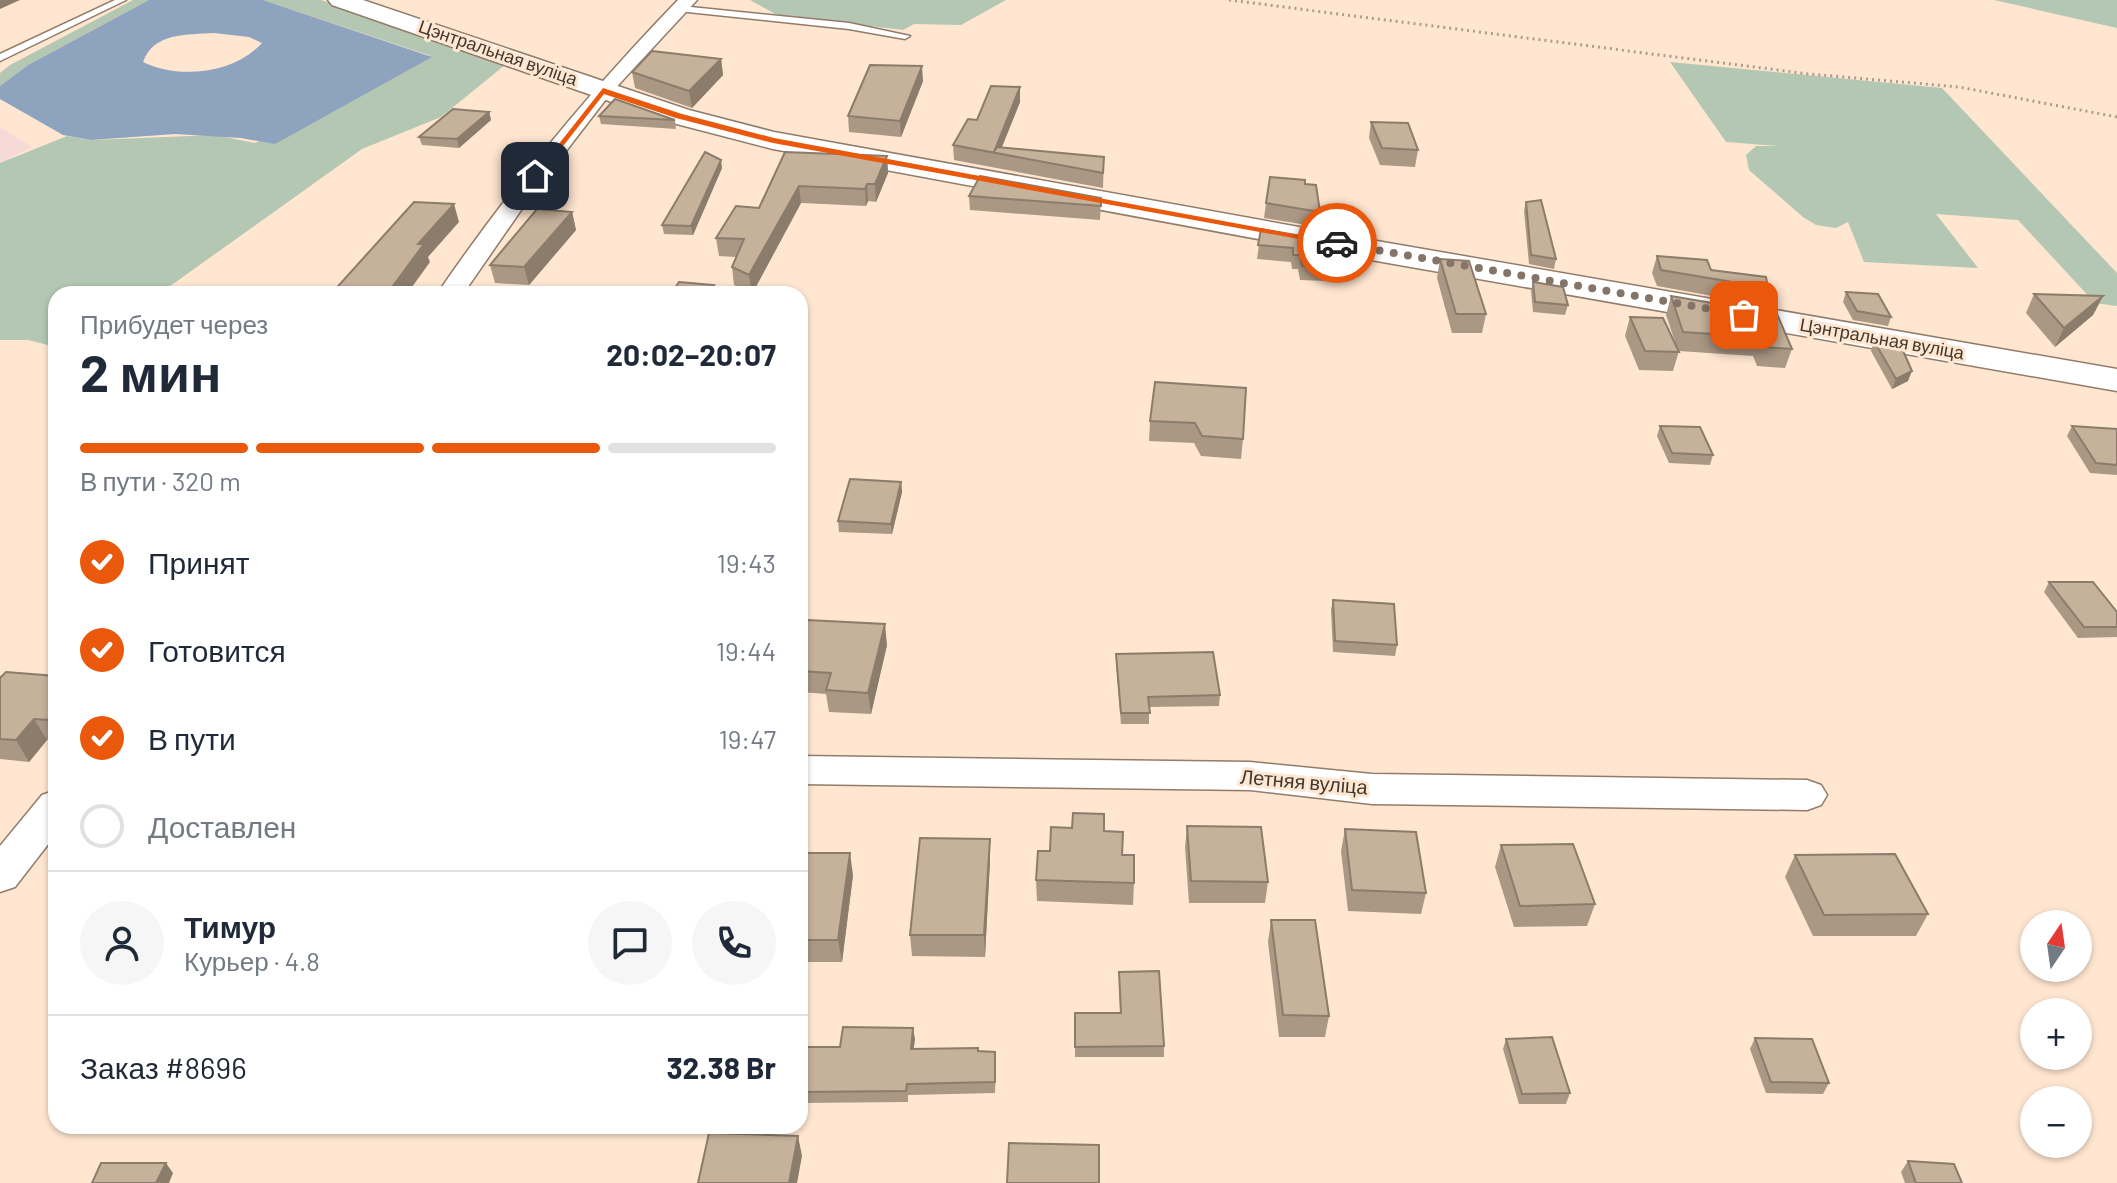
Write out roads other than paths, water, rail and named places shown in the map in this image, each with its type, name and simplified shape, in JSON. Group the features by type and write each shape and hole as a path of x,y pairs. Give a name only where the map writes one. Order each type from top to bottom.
{"street":[{"name":"Цэнтральная вуліца","path":"340,0 722,128 789,143 2117,380"},
{"path":"456,286 518,198 603,90 684,4"},
{"name":"Летняя вуліца","path":"808,770 1250,776 1372,789 1807,795"},
{"path":"0,876 48,815"}],"lane":[{"path":"0,58 122,0"},
{"path":"684,4 905,36"}],"water":[{"path":"149,0 263,0 432,57 275,144 241,138 175,134 91,140 63,135 0,99 0,86 28,65","holes":["214,33 249,37 262,43 251,53 222,67 173,71 143,62 155,45 172,37"]}]}
